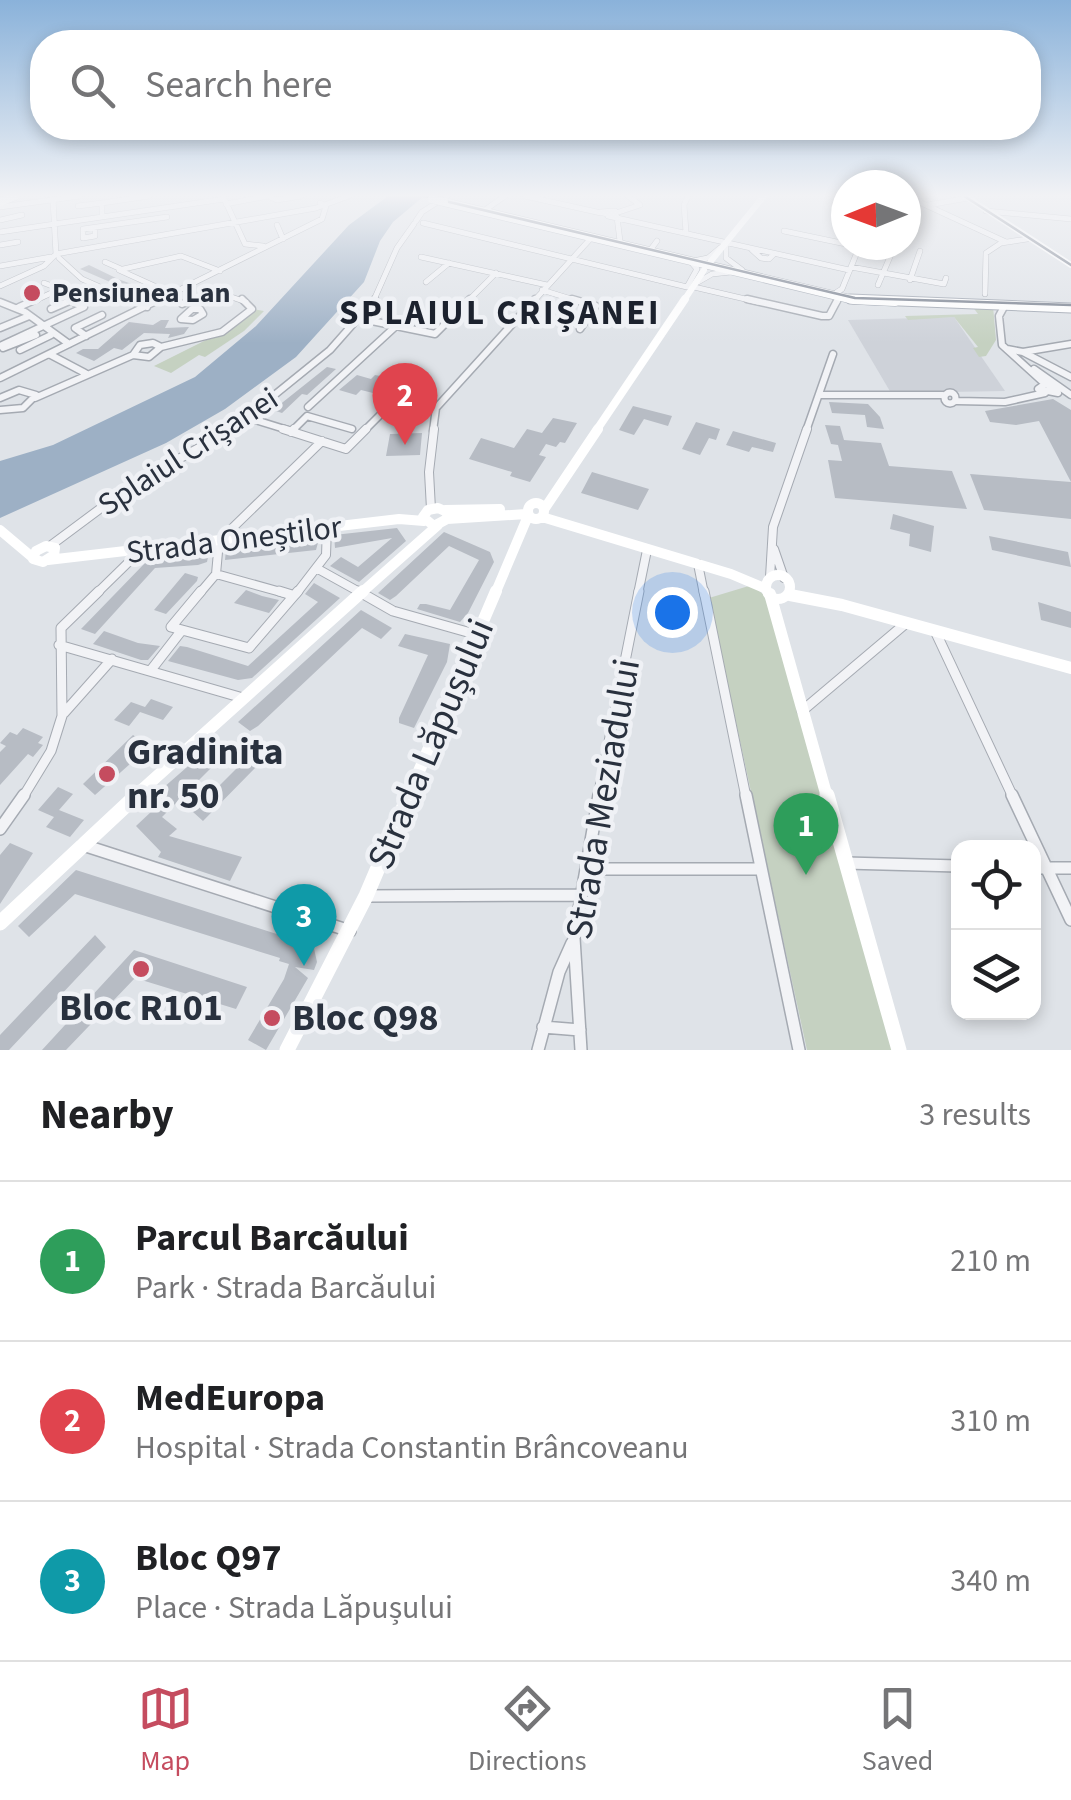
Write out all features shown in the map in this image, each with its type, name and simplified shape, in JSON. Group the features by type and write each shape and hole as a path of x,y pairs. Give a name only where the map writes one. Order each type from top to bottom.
{"main road":[{"path":"622,245 882,303 1071,300"},
{"path":"636,245 739,271"},
{"path":"979,299 1071,308"}],"street":[{"path":"57,245 58,256 70,272 144,308"},
{"path":"0,266 115,245"},
{"path":"0,378 271,245"},
{"name":"Splaiul Crișanei","path":"50,551 136,482 221,438 249,418 362,319 405,245"},
{"path":"517,245 829,316 854,260"},
{"path":"539,250 544,245"},
{"path":"419,539 427,516 436,408 585,245"},
{"path":"651,249 654,245"},
{"path":"698,260 726,245"},
{"path":"727,245 723,250 739,271"},
{"path":"714,262 727,245"},
{"path":"736,245 910,280 940,284 946,278"},
{"path":"999,316 979,299 984,255 1001,245"},
{"path":"1037,245 1071,264"},
{"path":"105,262 121,269 198,252"},
{"path":"0,286 58,256"},
{"path":"181,256 220,271"},
{"path":"421,257 496,273 596,306 580,329"},
{"path":"687,260 698,269 688,287"},
{"path":"878,285 889,260"},
{"path":"910,280 917,260"},
{"path":"714,262 730,262"},
{"path":"426,282 449,263"},
{"path":"121,269 119,273 192,309"},
{"name":"Strada Lăpușului","path":"287,1050 366,896 518,543 688,287 704,270"},
{"path":"688,287 708,274 739,271"},
{"path":"362,319 432,335 496,273"},
{"path":"19,307 60,289 44,283"},
{"path":"86,336 75,328 102,316 75,303 101,290"},
{"path":"51,309 101,290"},
{"path":"0,410 22,408 84,372 133,355 148,357 161,347 222,332 252,309 242,297 223,293 182,304"},
{"path":"0,302 19,307 46,331 69,344"},
{"path":"1006,304 999,316 1004,348 1071,377"},
{"path":"20,350 84,307"},
{"path":"0,328 29,316"},
{"path":"308,406 396,326"},
{"path":"0,347 9,348 46,331"},
{"path":"133,355 140,345 153,343 161,347"},
{"path":"1021,356 1071,344"},
{"path":"49,354 84,372"},
{"path":"833,354 772,540 768,584 899,1050"},
{"path":"1021,356 1047,389 1071,398"},
{"path":"1021,356 1071,398"},
{"path":"820,395 1006,402 1047,389"},
{"path":"0,398 25,390 34,392 36,398"},
{"path":"249,418 346,448 382,412"},
{"path":"290,432 306,416 352,429"},
{"path":"151,670 216,574 220,541 322,442"},
{"path":"427,516 535,512 647,550 1071,668"},
{"path":"427,516 443,518"},
{"name":"Strada Oneștilor","path":"50,551 70,558 427,516"},
{"path":"0,923 443,518"},
{"path":"177,628 249,648 318,569 326,555 327,527"},
{"path":"0,530 36,562 50,551"},
{"path":"772,540 788,588 783,634"},
{"path":"14,543 50,551"},
{"name":"Strada Meziadului","path":"581,1050 574,938 647,550"},
{"path":"64,713 58,645 61,628 140,551"},
{"path":"698,564 798,1050"},
{"path":"318,569 408,617 478,635"},
{"path":"216,574 292,595"},
{"path":"768,584 788,588"},
{"path":"802,711 905,624"},
{"path":"936,633 1028,840"},
{"path":"58,645 243,698"},
{"path":"0,829 42,766 64,713 112,660"},
{"path":"83,845 350,931"},
{"path":"846,863 951,866"},
{"path":"587,869 760,868"},
{"path":"1041,868 1071,868"},
{"path":"1041,870 1071,920"},
{"path":"366,896 580,895"},
{"path":"538,1050 574,938"},
{"path":"543,1026 580,1030"}],"shaded area":[{"path":"954,317 1005,391 891,393 848,320"}],"green space":[{"path":"972,306 993,306 996,340 986,356 979,357 973,348 978,347 954,317 908,320 905,316 978,314"},
{"path":"252,309 264,311 244,331 205,357 199,355 171,373 154,366 222,332"},
{"path":"752,585 770,600 893,1050 807,1050 709,598"}],"water":[{"path":"331,245 378,245 364,282 296,357 225,409 166,443 0,518 0,461 53,445 195,377 256,326"}],"building":[{"path":"89,265 156,293 147,298 80,269"},
{"path":"169,320 165,328 189,327 184,334 168,338 170,334 144,333 122,350 114,348 94,361 76,353 98,349 129,322 153,325"},
{"path":"327,367 336,369 307,395 302,394 282,413 273,410"},
{"path":"357,375 385,377 373,393 361,390 356,395 339,390"},
{"path":"1053,399 1071,410 1071,482 1039,421 1016,425 990,422 985,411"},
{"path":"829,402 868,404 880,417 884,429 867,427 865,415 832,413"},
{"path":"633,406 672,416 668,426 644,419 634,435 619,430"},
{"path":"553,418 577,423 565,443 556,447 546,444 539,455 546,457 530,482 510,476 512,472 469,459 481,438 514,448 527,429 542,433"},
{"path":"696,422 720,429 716,440 709,438 700,455 682,449"},
{"path":"825,425 840,426 844,440 881,443 889,466 952,471 967,509 835,498 828,460 842,461 838,445 831,444"},
{"path":"733,431 776,443 773,452 752,447 749,452 726,445"},
{"path":"422,433 420,455 386,456 390,434"},
{"path":"592,472 649,489 638,510 581,493"},
{"path":"970,474 1071,482 1071,519 984,510"},
{"path":"893,514 934,526 931,552 909,546 910,534 890,529"},
{"path":"397,528 406,541 359,582 330,566 341,557 358,567 392,538 335,548 334,535"},
{"path":"444,532 490,552 494,562 460,622 417,609 426,604 450,610 479,560 449,546 390,600 378,593"},
{"path":"989,536 1068,552 1071,567 992,550"},
{"path":"319,539 316,550 225,560 230,548"},
{"path":"209,552 207,562 198,565 155,568 95,634 81,629 145,563 160,557"},
{"path":"185,573 198,577 197,581 166,614 154,610"},
{"path":"314,583 340,598 252,678 238,680 168,661 180,646 248,666 318,602 305,594"},
{"path":"246,590 279,600 269,613 234,603"},
{"path":"1038,602 1071,612 1071,628 1041,620"},
{"path":"361,610 392,628 381,639 362,628 258,726 250,731 238,722"},
{"path":"104,631 160,646 148,660 141,660 93,644"},
{"path":"405,634 450,644 447,662 414,728 399,723 399,718 428,655 398,646"},
{"path":"151,699 173,707 163,720 140,712 129,726 114,720 131,702 145,707"},
{"path":"23,728 43,737 38,743 43,745 33,757 28,754 0,785 0,752 6,746 0,743 10,732 17,735"},
{"name":"Gradinita nr. 50","path":"133,735 160,753 148,764 139,756 95,795 83,784"},
{"path":"218,740 230,749 162,817 177,829 169,836 242,857 230,881 158,857 161,852 136,826 153,810 148,805 155,795"},
{"path":"252,753 262,761 203,821 193,812"},
{"path":"58,787 73,794 59,810 84,820 70,837 46,827 54,817 38,810"},
{"path":"10,843 33,853 0,904 0,855"},
{"path":"76,870 283,936 308,939 317,962 314,970 295,967 308,978 266,1050 248,1040 284,979 289,964 279,961 280,958 75,894 29,937 18,926"},
{"path":"95,935 106,947 9,1050 0,1050 0,1035"},
{"path":"134,950 247,987 236,1009 135,978 66,1050 42,1050"}],"tram line":[{"path":"631,245 855,298 1071,305"},
{"path":"1040,245 1071,265"}],"place":[{"name":"Pensiunea Lan","path":"32,293"},
{"name":"MedEuropa","path":"405,445"},
{"name":"Gradinita nr. 50","path":"107,774"},
{"name":"Parcul Barcăului","path":"806,875"},
{"name":"Bloc Q97","path":"304,966"},
{"name":"Bloc R101","path":"141,969"},
{"name":"Bloc Q98","path":"272,1018"}],"district":[{"name":"SPLAIUL CRIȘANEI","path":"500,313"}]}
